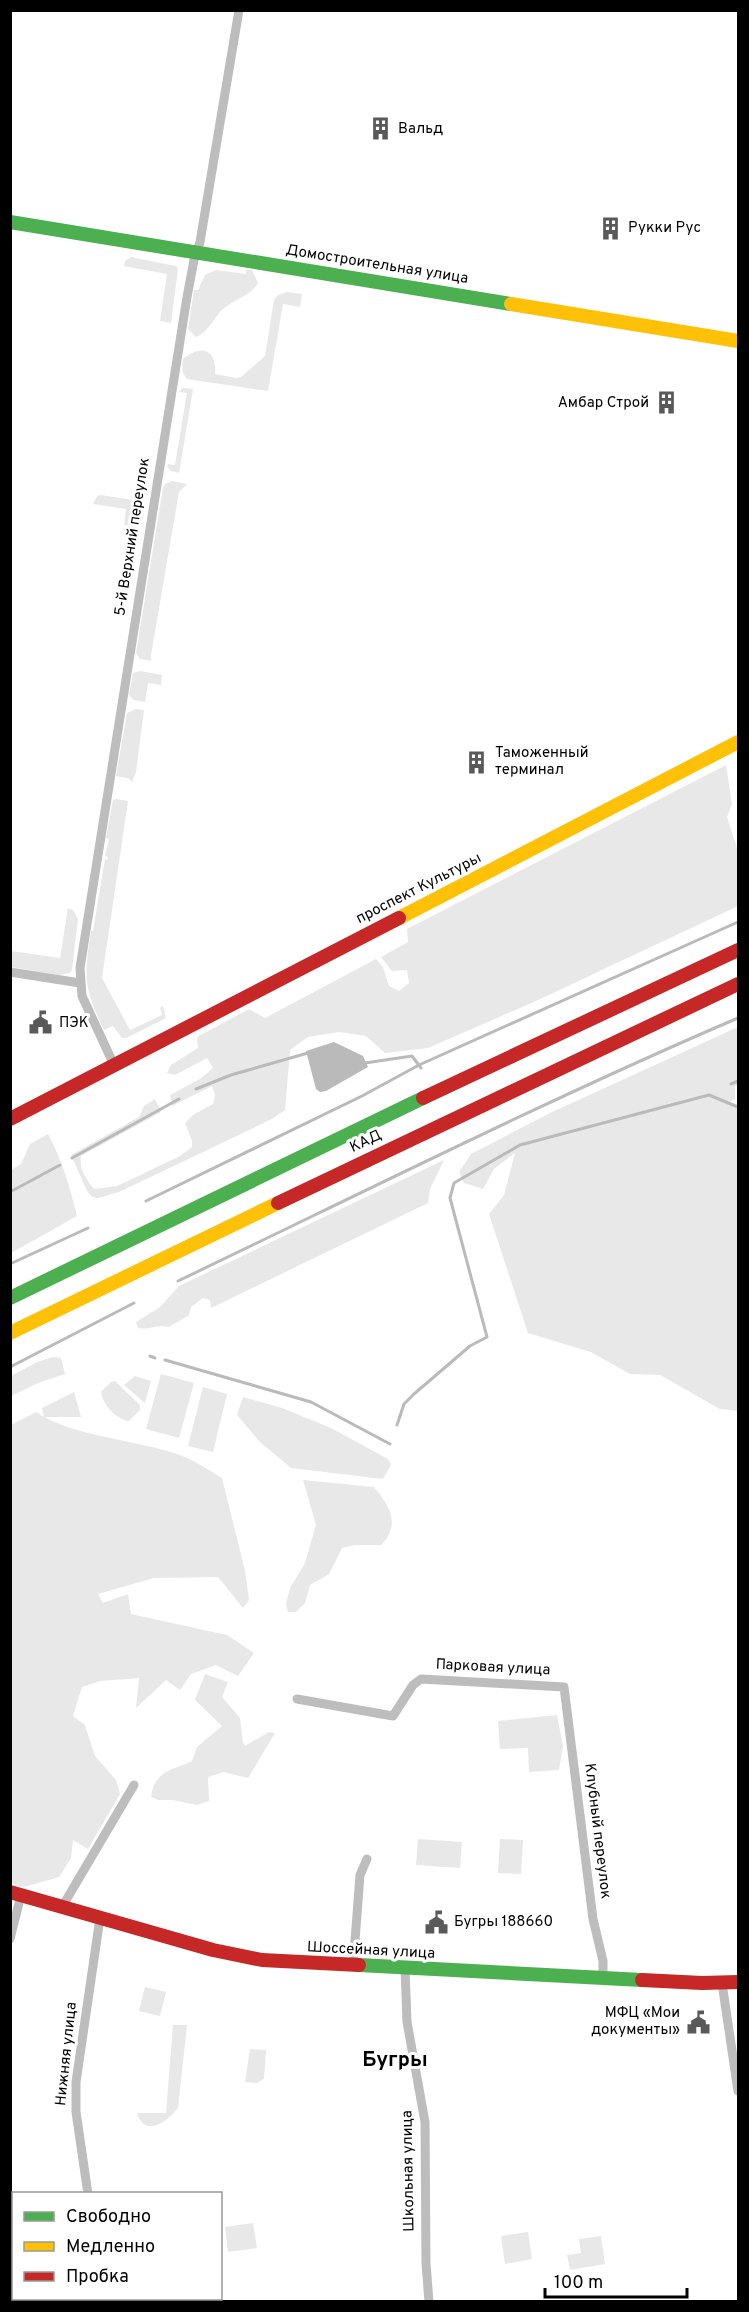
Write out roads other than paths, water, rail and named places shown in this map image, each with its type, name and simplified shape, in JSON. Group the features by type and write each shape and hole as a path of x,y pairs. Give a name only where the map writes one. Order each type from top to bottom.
{"main road":[{"name":"Домостроительная улица","path":"10,222 738,341"},
{"name":"проспект Культуры","path":"10,1119 738,742"},
{"name":"КАД","path":"10,1298 507,1057 738,950"},
{"name":"КАД","path":"10,1333 209,1234 738,984"},
{"name":"Шоссейная улица","path":"16,1893 213,1950 262,1960 603,1978 738,1982"}],"street":[{"name":"5-й Верхний переулок","path":"114,1065 82,996 80,968 188,286 200,242 239,10"},
{"path":"10,972 80,983"},
{"name":"Парковая улица","path":"297,1699 393,1716 413,1685 421,1679 564,1687"},
{"name":"Клубный переулок","path":"564,1687 594,1919 603,1961 603,1978"},
{"path":"62,1907 134,1785"},
{"path":"353,1966 360,1875 367,1859"},
{"path":"10,1939 16,1893"},
{"name":"Нижняя улица","path":"88,2192 76,2112 76,2082 100,1918"},
{"name":"Школьная улица","path":"405,1968 407,2022 425,2122 426,2263 429,2301"},
{"path":"722,1983 738,2091"}],"waterway":[{"path":"146,1201 362,1096 419,1065 738,922"},
{"path":"178,1281 527,1113 738,1018"},
{"path":"196,1089 231,1075 308,1053"},
{"path":"365,1063 412,1056 421,1068"},
{"path":"731,1084 738,1081"},
{"path":"397,1425 404,1404 414,1394 470,1346 487,1337 450,1198 454,1183 520,1145 709,1095 738,1107"},
{"path":"72,1158 179,1099"},
{"path":"10,1192 60,1165"},
{"path":"10,1264 88,1228"},
{"path":"10,1367 134,1303"},
{"path":"150,1356 155,1358"},
{"path":"165,1360 311,1402 390,1444"}],"place":[{"name":"Вальд","path":"380,129"},
{"name":"Рукки Рус","path":"610,228"},
{"name":"Амбар Строй","path":"667,403"},
{"name":"Таможенный терминал","path":"477,762"},
{"name":"ПЭК","path":"41,1023"},
{"name":"Бугры 188660","path":"436,1922"},
{"name":"МФЦ «Мои документы»","path":"698,2022"}],"district":[{"name":"Бугры","path":"395,2060"}]}
